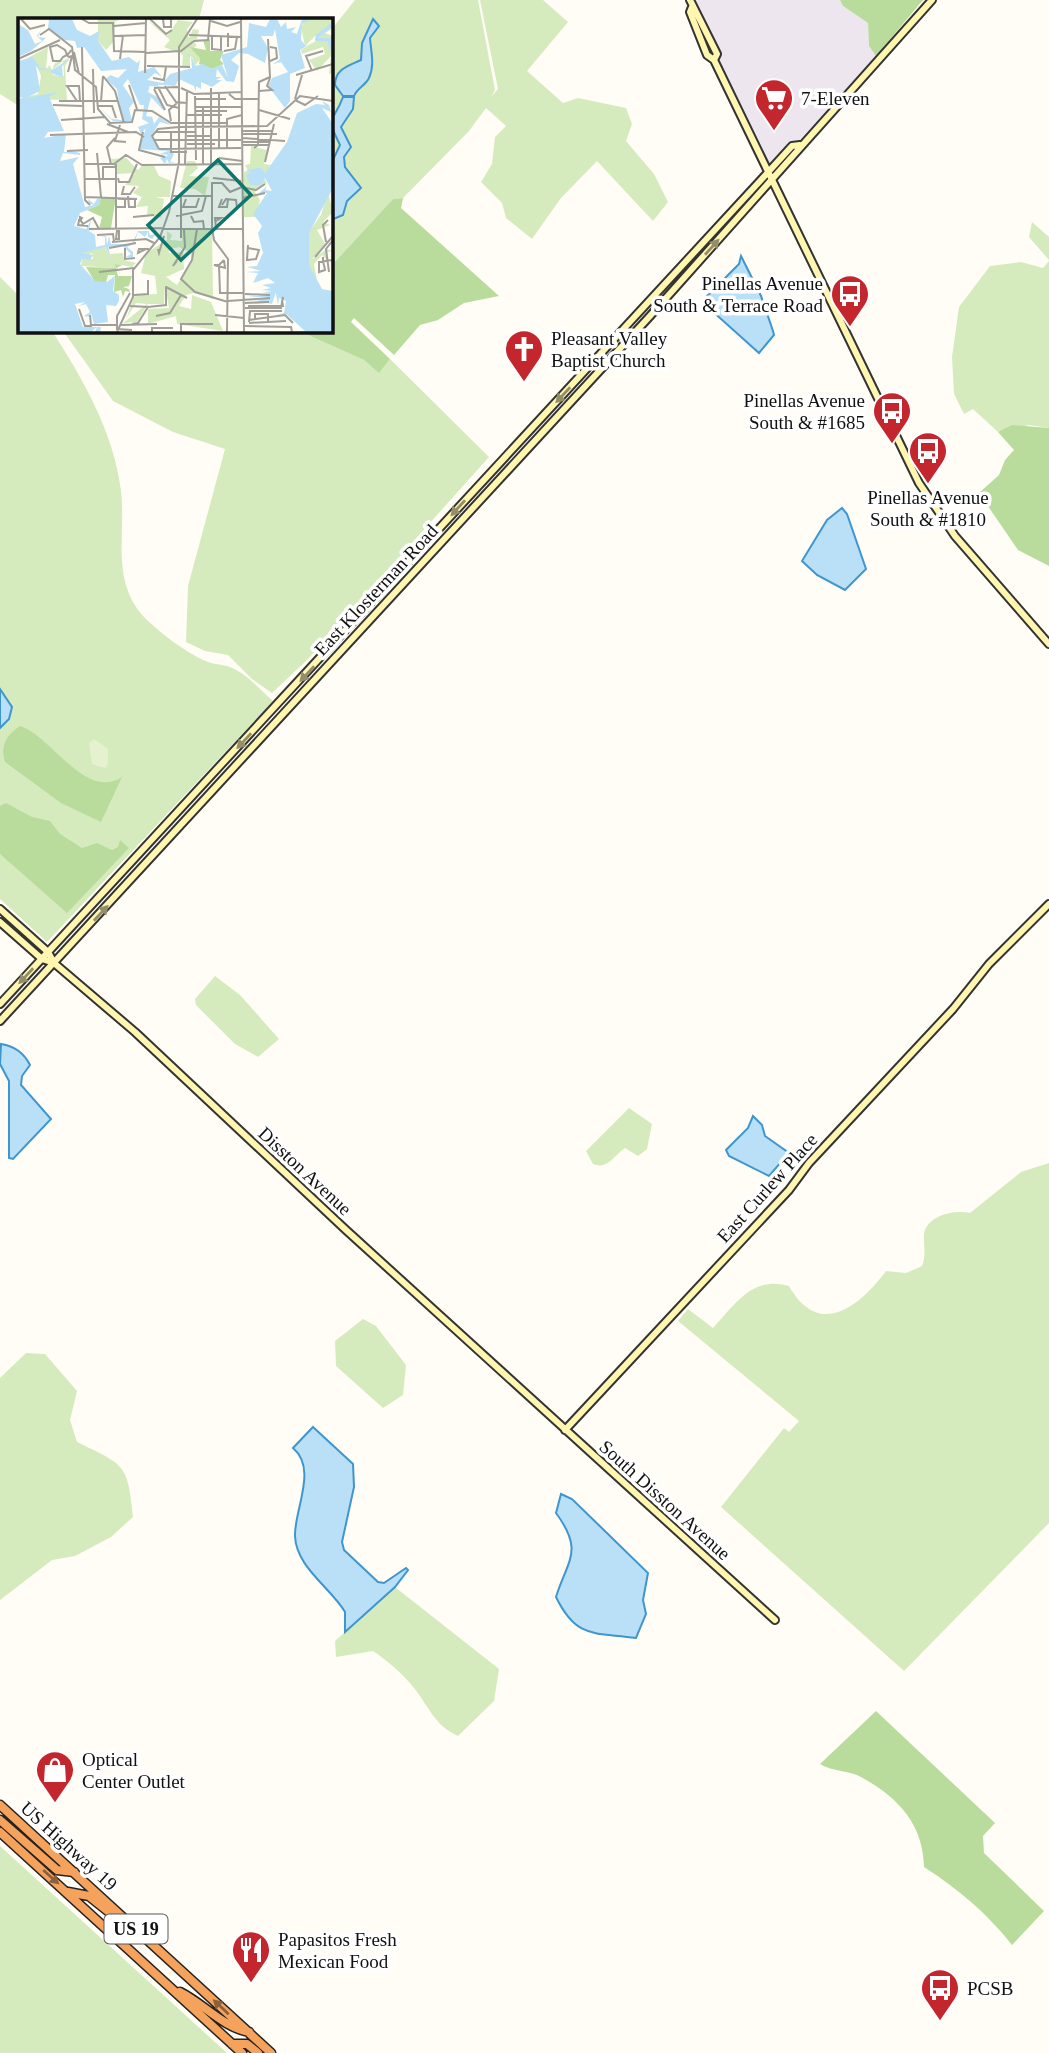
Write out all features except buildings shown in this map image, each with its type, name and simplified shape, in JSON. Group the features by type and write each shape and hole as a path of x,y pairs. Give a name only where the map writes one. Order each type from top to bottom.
{"highway":[{"name":"US Highway 19","path":"0,1805 271,2053"},
{"path":"0,1820 57,1870 74,1872"},
{"name":"US Highway 19","path":"0,1832 242,2053"},
{"path":"68,1892 89,1896 117,1921 153,1944"},
{"path":"171,1988 204,2004 229,2027 251,2032"},
{"path":"232,2044 247,2044 258,2053"}],"main road":[{"path":"800,145 932,0"},
{"path":"691,3 698,10 717,54 714,60 919,484 961,544 1049,644"},
{"name":"East Klosterman Road","path":"0,1004 769,171 793,146 800,145 773,180 0,1021"},
{"name":"East Curlew Place","path":"565,1430 789,1190 809,1163 953,1009 989,964 1049,904"},
{"path":"0,909 48,952 54,963"},
{"path":"0,922 42,959 54,963"},
{"name":"Disston Avenue","path":"54,963 170,1064 220,1114 535,1403"},
{"name":"South Disston Avenue","path":"535,1403 775,1620"}],"shaded area":[{"path":"694,0 840,0 843,6 868,23 869,46 876,56 799,141 790,144 770,166 714,51"}],"green space":[{"path":"0,0 204,0 199,18 18,18 18,105 0,94"},
{"path":"355,0 478,0 495,90 491,97 498,89 480,0 543,0 568,22 527,71 563,103 578,98 626,108 632,124 626,141 654,174 668,202 653,221 597,161 561,198 532,239 506,218 502,203 481,182 492,164 495,137 506,126 486,108 469,131 403,198 393,199 332,265 332,29"},
{"path":"840,0 923,0 876,56 869,46 868,23 843,6"},
{"path":"403,198 401,208 499,296 464,303 438,320 420,325 394,355 354,318 351,322 390,359 379,373 364,360 301,332 332,332 332,265 393,199"},
{"path":"1032,222 1049,237 1049,260 1029,237"},
{"path":"1049,261 1049,428 1029,425 998,432 973,409 964,414 954,394 952,357 959,307 990,266 1021,262 1043,268"},
{"path":"0,277 18,295 18,332 53,332 96,407 117,469 121,491 125,582 138,610 172,641 203,660 230,667 241,673 273,701 47,942 0,899"},
{"path":"64,332 301,332 364,360 379,372 390,359 489,457 308,659 272,693 252,679 228,655 205,651 186,642 188,586 225,449 173,432 113,401"},
{"path":"1012,425 1049,428 1049,566 1018,550 979,493 999,475 1005,460 1014,450 998,432"},
{"path":"20,726 32,732 69,764 95,781 108,782 122,777 101,822 61,803 5,762 5,741"},
{"path":"94,739 108,749 108,764 105,768 92,764 89,743"},
{"path":"6,803 32,817 50,821 60,834 82,848 97,843 112,850 118,847 120,840 129,848 67,913 0,854 0,806"},
{"path":"215,976 240,995 279,1039 258,1057 235,1044 196,1005 195,999"},
{"path":"629,1108 652,1124 647,1149 638,1156 625,1148 603,1165 593,1164 586,1151"},
{"path":"1049,1163 1049,1523 904,1671 721,1507 784,1428 789,1432 799,1421 678,1321 688,1309 713,1328 745,1294 754,1288 776,1284 789,1286 801,1302 813,1311 826,1314 839,1312 864,1296 886,1271 906,1273 922,1266 925,1231 933,1220 948,1213 970,1213 1021,1172"},
{"path":"363,1319 376,1326 406,1365 403,1395 383,1408 336,1366 335,1341"},
{"path":"26,1353 45,1354 77,1391 70,1420 77,1442 105,1456 121,1468 129,1486 133,1517 111,1537 75,1556 52,1560 0,1600 0,1378"},
{"path":"395,1587 499,1669 494,1701 458,1736 443,1727 405,1677 373,1651 336,1657 335,1641"},
{"path":"876,1711 995,1823 983,1836 984,1853 1044,1911 1012,1945 971,1902 924,1867 923,1852 914,1825 897,1803 861,1777 820,1764"},
{"path":"0,1846 227,2053 0,2053"}],"water":[{"path":"373,19 379,26 370,38 371,73 354,96 343,96 335,85 337,75 361,60 362,43"},
{"path":"343,97 354,97 353,109 341,127 351,147 344,157 345,167 361,188 347,201 343,215 332,220 332,162 340,145 332,128 332,119"},
{"path":"741,256 761,296 774,335 759,353 711,310 706,297 739,264"},
{"path":"842,508 847,514 866,569 845,590 817,575 802,561 827,520"},
{"path":"0,689 12,707 9,719 0,728"},
{"path":"1,1044 18,1051 28,1061 30,1065 22,1076 21,1085 51,1119 13,1159 9,1158 9,1081 0,1064"},
{"path":"753,1116 762,1125 765,1136 789,1153 769,1176 729,1156 726,1150 748,1128"},
{"path":"313,1427 353,1464 354,1487 342,1542 344,1550 378,1582 384,1583 406,1568 408,1570 395,1587 345,1632 345,1612 301,1558 295,1536 304,1467 293,1448"},
{"path":"561,1494 572,1499 648,1573 643,1600 646,1614 636,1638 598,1634 580,1627 564,1611 556,1597 571,1555 570,1537 556,1513"}],"place":[{"name":"7-Eleven","path":"774,132"},
{"name":"Pinellas Avenue South & Terrace Road","path":"850,328"},
{"name":"Pleasant Valley Baptist Church","path":"524,383"},
{"name":"Pinellas Avenue South & #1685","path":"892,445"},
{"name":"Pinellas Avenue South & #1810","path":"928,485"},
{"name":"Optical Center Outlet","path":"55,1804"},
{"name":"Papasitos Fresh Mexican Food","path":"251,1984"},
{"name":"PCSB","path":"940,2022"}]}
